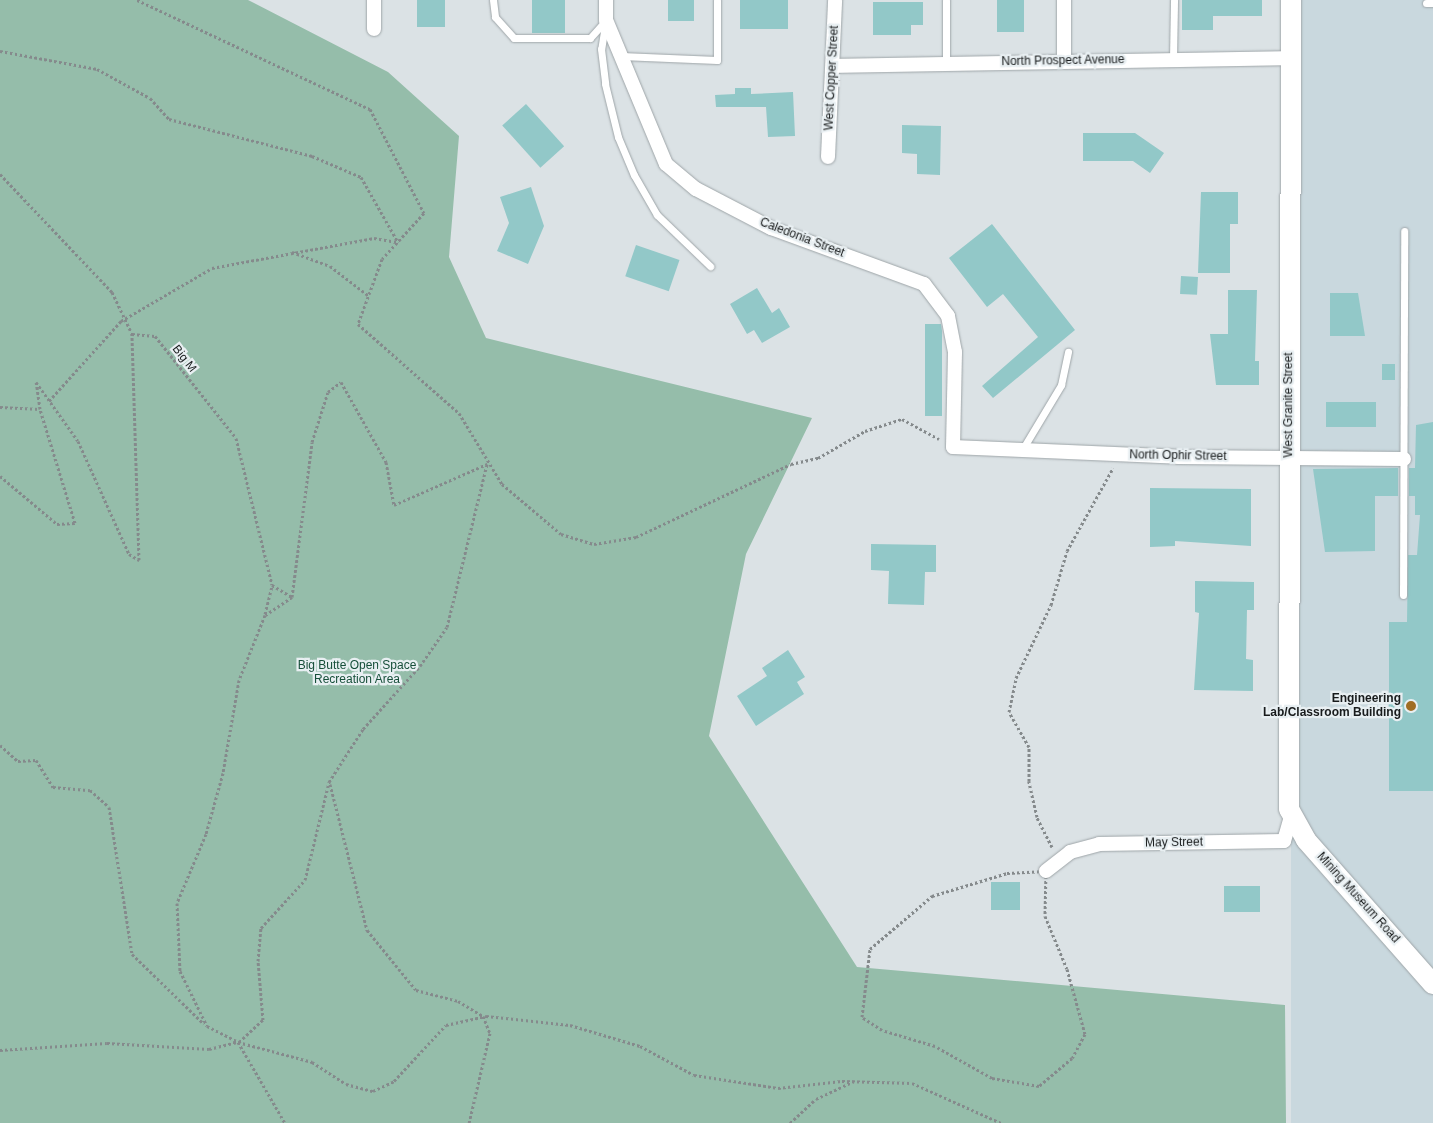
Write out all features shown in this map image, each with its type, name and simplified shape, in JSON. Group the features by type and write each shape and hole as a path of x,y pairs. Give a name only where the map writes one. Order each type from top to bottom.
{"street":[{"path":"374,0 374,29"},
{"name":"Caledonia Street","path":"606,0 606,20 666,164 696,188 771,228 924,284 948,316 955,352 953,447"},
{"name":"West Copper Street","path":"828,157 835,66 835,0"},
{"path":"1064,0 1064,60"},
{"name":"West Granite Street","path":"1290,813 1288,458 1291,0"},
{"name":"North Prospect Avenue","path":"835,66 1064,60 1291,58"},
{"name":"North Ophir Street","path":"953,447 1122,455 1404,459"},
{"name":"May Street","path":"1046,870 1059,861 1099,844 1284,841 1290,813"},
{"name":"Mining Museum Road","path":"1290,813 1433,984"}],"lane":[{"path":"493,0 495,18 514,38 590,38 606,20"},
{"path":"621,56 717,60 717,0"},
{"path":"946,0 946,63"},
{"path":"1173,59 1174,0"},
{"path":"606,20 601,49 605,84 627,160 657,215 710,266"},
{"path":"1403,595 1404,231"},
{"path":"1022,450 1061,386 1068,352"}],"path":[{"path":"137,0 370,109 424,213 382,259 358,324 459,413 487,464 502,484 561,534 594,544 636,537 791,464 818,458 865,431 902,419 953,447"},
{"path":"0,52 97,69 150,98 170,119 312,156 361,177 398,242"},
{"path":"0,174 112,292 132,334 139,560 129,554 78,440 36,382 40,409 75,523 57,524 0,476"},
{"path":"49,401 124,319 212,268 290,252 374,238 398,242"},
{"path":"290,252 330,266 368,296"},
{"name":"Big M","path":"132,334 155,336 236,438 272,585"},
{"path":"292,597 312,442 328,392 341,382 386,462 394,506 487,464"},
{"path":"0,407 40,409"},
{"path":"1059,861 1037,817 1029,781 1029,747 1009,712 1016,678 1052,605 1067,551 1098,490 1122,455"},
{"path":"0,1050 107,1043 209,1049 238,1042 263,1020 258,961 261,928 305,880 329,782 363,729 420,666 447,627 487,464"},
{"path":"206,1026 180,971 177,903 206,834 223,773 238,680 265,614 272,585 292,597"},
{"path":"265,614 292,597"},
{"path":"0,745 18,761 36,760 53,787 90,790 109,807 132,954 206,1026 238,1042 312,1062 346,1084 373,1091 394,1081 446,1025 483,1016 570,1025 640,1046 694,1075 778,1088 855,1081 912,1083 1001,1123"},
{"path":"329,782 367,930 416,990 458,1001 483,1016 490,1032 468,1123"},
{"path":"1046,870 1045,916 1067,969 1085,1034 1072,1058 1039,1086 992,1078 935,1046 882,1030 862,1017 870,949 932,896 1006,873 1046,870"},
{"path":"238,1042 285,1123"},
{"path":"790,1123 816,1099 855,1081"}],"shaded area":[{"path":"1291,0 1433,0 1433,1123 1291,1123"}],"green space":[{"name":"Big Butte Open Space Recreation Area","path":"0,0 248,0 388,72 459,136 449,257 486,338 812,418 746,554 709,736 857,967 1285,1005 1286,1123 0,1123"}],"building":[{"path":"417,0 445,0 445,27 417,27"},
{"path":"532,0 565,0 565,33 532,33"},
{"path":"668,0 694,0 694,21 668,21"},
{"path":"740,0 788,0 788,29 740,29"},
{"path":"997,0 1024,0 1024,32 997,32"},
{"path":"1182,0 1262,0 1262,16 1213,16 1213,30 1182,30"},
{"path":"873,2 923,2 923,25 911,25 911,35 873,35"},
{"path":"735,88 751,88 751,94 793,92 795,136 768,137 766,107 716,107 715,95 735,94"},
{"path":"526,104 564,146 540,168 502,125"},
{"path":"902,125 941,126 940,175 917,174 917,154 902,153"},
{"path":"1083,133 1135,133 1164,153 1150,173 1133,161 1083,161"},
{"path":"531,187 544,226 528,264 497,251 509,223 500,197"},
{"path":"1201,192 1238,192 1238,224 1230,224 1230,273 1198,273"},
{"path":"992,224 1075,330 993,398 982,386 1038,337 1003,294 987,307 949,258"},
{"path":"636,245 679,260 669,291 625,276"},
{"path":"1181,276 1198,277 1197,295 1180,294"},
{"path":"757,288 772,313 779,308 790,327 762,343 754,330 747,334 730,304"},
{"path":"1228,290 1257,290 1255,361 1259,361 1259,385 1216,385 1210,334 1228,334"},
{"path":"1330,293 1358,293 1365,336 1330,336"},
{"path":"925,324 941,324 942,416 925,416"},
{"path":"1382,364 1395,364 1395,380 1382,380"},
{"path":"1326,402 1376,402 1376,427 1326,427"},
{"name":"Engineering Lab/Classroom Building","path":"1433,422 1433,791 1389,791 1389,622 1407,622 1408,555 1417,555 1420,515 1415,515 1415,496 1409,496 1409,468 1415,468 1416,425"},
{"path":"1398,468 1398,496 1375,496 1375,551 1325,552 1313,469"},
{"path":"1150,488 1251,489 1251,546 1175,541 1175,546 1150,547"},
{"path":"871,544 936,545 936,572 925,572 924,605 888,604 889,571 871,570"},
{"path":"1195,581 1254,582 1254,610 1247,610 1246,659 1253,660 1253,691 1194,690 1199,613 1195,612"},
{"path":"788,650 805,677 797,682 804,694 756,726 737,696 767,676 762,668"},
{"path":"991,882 1020,882 1020,910 991,910"},
{"path":"1224,886 1260,886 1260,912 1224,912"}],"place":[{"name":"Engineering Lab/Classroom Building","path":"1411,706"}]}
